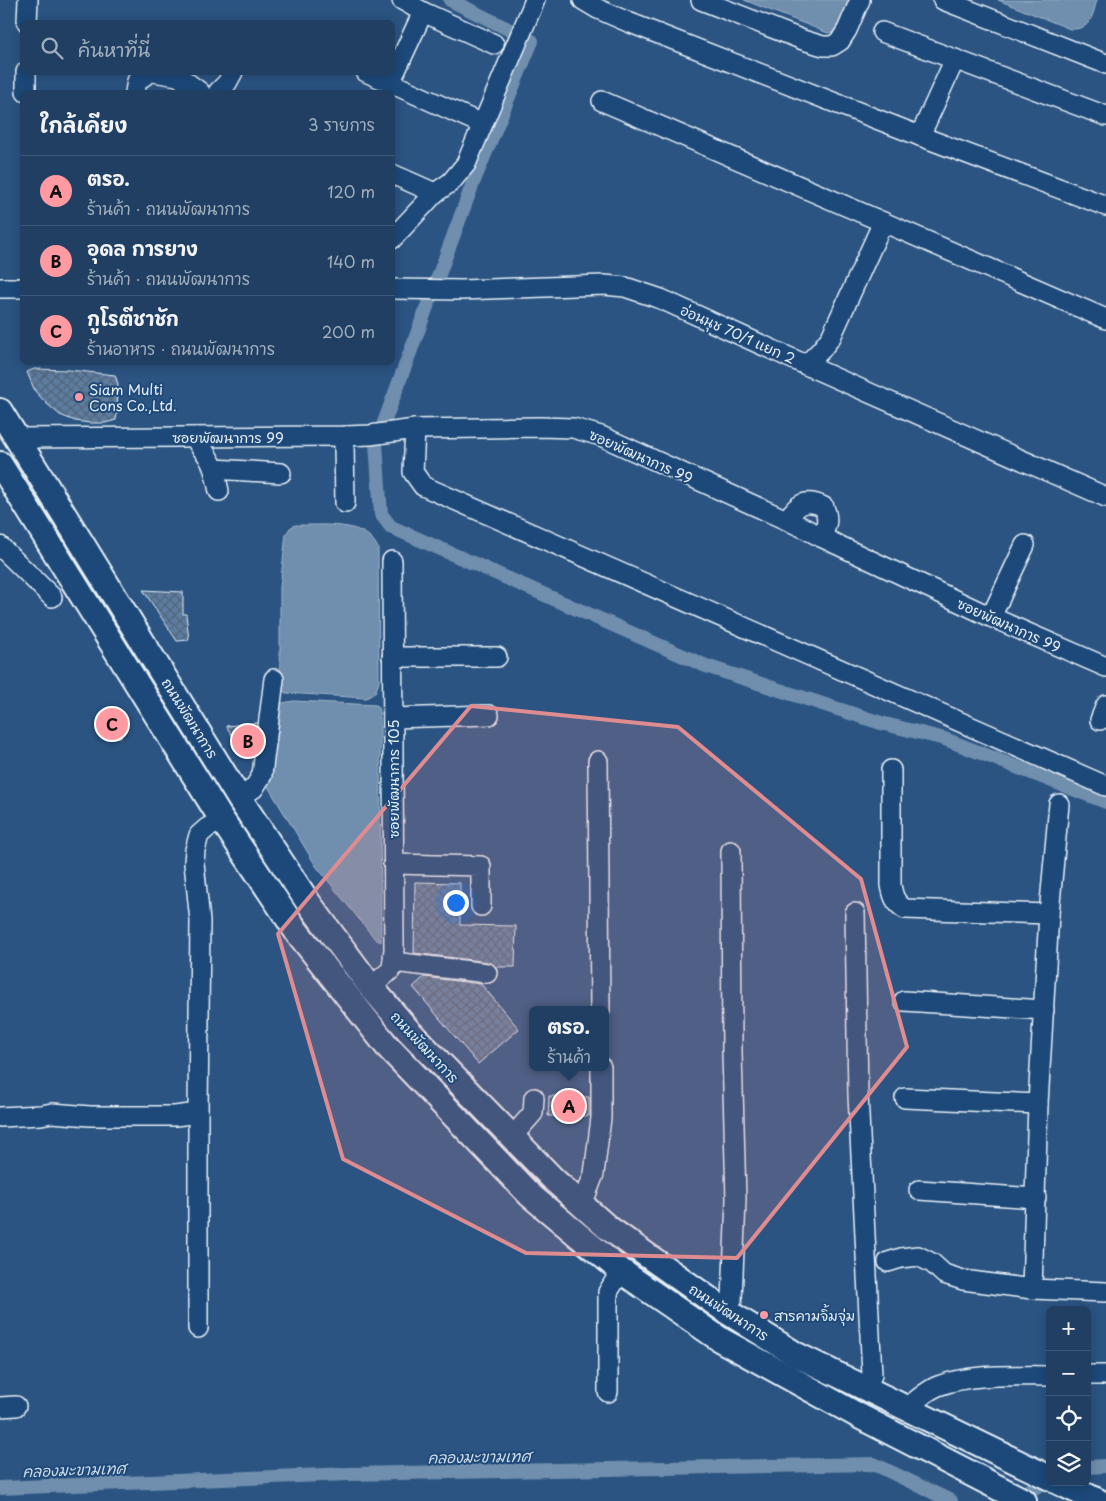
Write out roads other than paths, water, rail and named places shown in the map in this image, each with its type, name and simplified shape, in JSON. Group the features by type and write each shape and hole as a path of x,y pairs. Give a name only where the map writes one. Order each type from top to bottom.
{"main road":[{"name":"ถนนพัฒนาการ","path":"0,411 239,798 308,902 372,987 408,1030 555,1181 607,1227 726,1311 795,1354 1046,1476"},
{"name":"ถนนพัฒนาการ","path":"0,464 222,820 297,932 387,1046 530,1195 621,1271 721,1340 859,1416 1024,1501"}],"street":[{"path":"27,20 28,0"},
{"path":"402,0 423,12 494,44"},
{"path":"395,236 435,193 451,182 466,164 535,0"},
{"path":"583,0 628,22 1106,206"},
{"path":"701,0 823,46 832,46 840,41 860,0"},
{"path":"943,0 1106,64"},
{"path":"395,72 423,12"},
{"path":"882,32 1106,116"},
{"path":"920,136 955,59"},
{"path":"26,75 26,90"},
{"path":"135,90 136,81 147,75"},
{"path":"172,75 178,76 197,90"},
{"path":"220,90 231,75"},
{"path":"373,75 482,124"},
{"path":"390,83 394,75"},
{"path":"602,101 1106,319"},
{"path":"395,175 435,193"},
{"name":"อ่อนนุช 70/1 แยก 2","path":"395,289 462,290 604,285 625,287 661,299 806,365 821,350 831,336 883,222"},
{"path":"0,288 20,288"},
{"path":"806,365 1106,497"},
{"name":"ซอยพัฒนาการ 99","path":"17,438 346,436 415,429 573,428 601,436 787,520 991,617 1106,667"},
{"path":"415,429 413,472 423,486 1106,786"},
{"path":"345,503 344,446 346,436"},
{"path":"196,437 198,446 207,455 214,469 219,491"},
{"path":"214,469 281,473"},
{"path":"787,520 794,508 804,503 815,503 824,507 828,515 827,525 820,537"},
{"path":"991,617 1025,545"},
{"path":"0,546 52,597"},
{"name":"ซอยพัฒนาการ 105","path":"392,561 393,962"},
{"path":"392,657 497,657"},
{"path":"239,798 254,788 262,775 274,679"},
{"path":"393,718 489,715"},
{"path":"598,760 600,1006"},
{"path":"891,770 891,885 898,905 905,909 1049,914"},
{"path":"1032,1289 1038,1104 1049,914 1059,804"},
{"path":"198,1328 200,921 194,863 199,835 222,820"},
{"path":"726,1311 732,1300 736,1199 732,1053 731,852"},
{"path":"393,864 481,866 481,906"},
{"path":"855,913 858,1095 872,1375 866,1388"},
{"path":"372,987 392,969 393,962 487,973"},
{"path":"904,1002 1044,1010"},
{"path":"582,1205 594,1174 601,1118 601,1071"},
{"path":"512,1137 534,1113 534,1098"},
{"path":"904,1098 1038,1104"},
{"path":"0,1116 52,1113 90,1116 175,1116 198,1113"},
{"path":"919,1190 1036,1198"},
{"path":"888,1262 918,1256 932,1263 944,1274 963,1280 1032,1289 1106,1292"},
{"path":"608,1392 608,1292 621,1271"},
{"path":"1091,1375 1106,1375"},
{"path":"906,1409 937,1386 994,1376 1046,1376"}],"water":[{"path":"744,0 855,0 836,32 828,33"},
{"path":"998,0 1097,0 1090,21 1077,29 1070,29"},
{"path":"295,525 330,525 353,528 363,532 372,539 378,548 379,682 375,693 366,698 286,693 280,689 280,587 286,534"},
{"path":"294,701 376,705 379,709 381,942 375,939 316,866 267,785 276,708 282,703"}],"waterway":[{"path":"450,0 532,41 473,183 376,444 381,514 391,527 706,666 881,723 945,739 1106,802"},
{"name":"คลองมะขามเทศ","path":"0,1488 349,1474 874,1464 951,1501"},
{"name":"คลองมะขามเทศ","path":"1091,1467 1106,1466"},
{"name":"คลองมะขามเทศ","path":"1014,1498 1046,1482"}],"place":[{"name":"Siam Multi Cons Co.,Ltd.","path":"79,397"},
{"name":"กูโรตีชาชัก","path":"112,724"},
{"name":"อุดล การยาง","path":"248,741"},
{"name":"ตรอ.","path":"569,1106"},
{"name":"สารคามจิ้มจุ่ม","path":"764,1315"}]}
